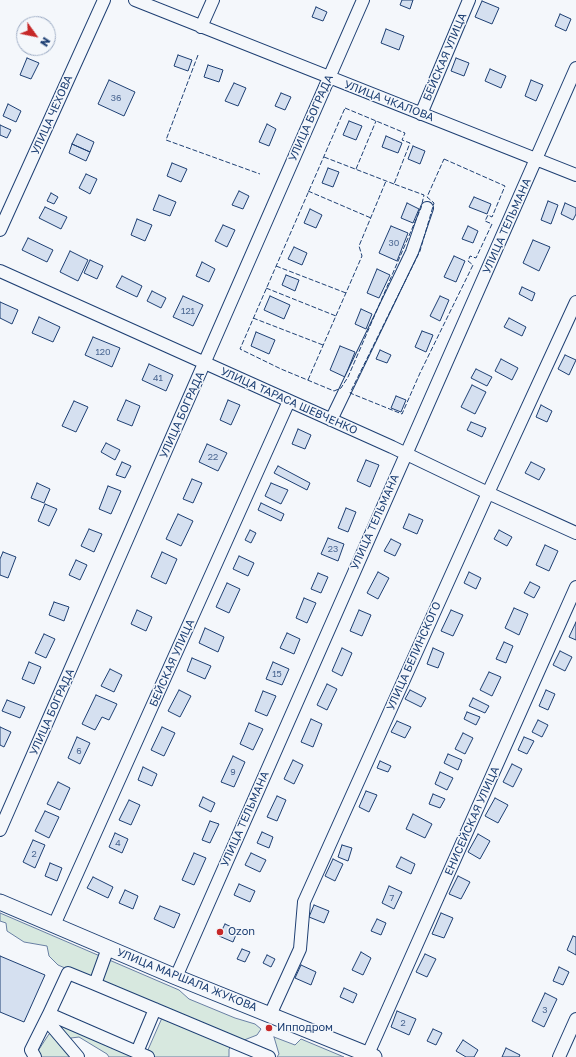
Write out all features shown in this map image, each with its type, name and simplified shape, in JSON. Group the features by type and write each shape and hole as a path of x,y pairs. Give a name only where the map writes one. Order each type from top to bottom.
{"main road":[{"name":"УЛИЦА МАРШАЛА ЖУКОВА","path":"0,902 176,977 371,1056"}],"street":[{"name":"УЛИЦА ЧЕХОВА","path":"0,230 104,0"},
{"name":"УЛИЦА ЧКАЛОВА","path":"135,0 537,159 576,176"},
{"path":"201,27 213,0"},
{"name":"УЛИЦА БОГРАДА","path":"0,830 363,0"},
{"name":"БЕЙСКАЯ УЛИЦА","path":"421,114 469,0"},
{"name":"УЛИЦА ТЕЛЬМАНА","path":"176,977 576,68"},
{"path":"331,420 412,252 427,208"},
{"name":"УЛИЦА ТАРАСА ШЕВЧЕНКО","path":"0,271 406,454 576,533"},
{"name":"УЛИЦА БЕЛИНСКОГО","path":"270,1015 300,948 304,902 488,493 576,302"},
{"name":"БЕЙСКАЯ УЛИЦА","path":"54,925 289,401"},
{"name":"ЕНИСЕЙСКАЯ УЛИЦА","path":"371,1056 576,587"},
{"path":"95,984 108,948"},
{"path":"34,1057 31,1050 68,973 265,1056"},
{"path":"49,1014 143,1055 155,1009"},
{"path":"49,1014 50,1024 78,1057"},
{"path":"559,1057 576,1019"}],"shaded area":[{"path":"0,913 179,990 189,999 235,1018 255,1024 261,1029 257,1035 234,1044 229,1049 229,1057 109,1057 107,1054 79,1037 71,1038 69,1045 70,1057 34,1057 49,1034 64,1025 147,1052 165,1011 58,965 49,956 47,946 24,942 7,931 6,923 0,921"},
{"path":"274,1037 295,1045 301,1039 344,1057 277,1057 279,1054"}],"building":[{"path":"402,0 413,0 410,9 400,5"},
{"path":"482,1 499,8 492,24 475,17"},
{"path":"316,7 327,12 323,21 312,17"},
{"path":"560,14 571,19 566,31 555,26"},
{"path":"386,29 404,36 399,50 381,43"},
{"path":"178,55 192,60 188,71 174,66"},
{"path":"27,58 39,63 31,79 20,75"},
{"path":"456,58 469,63 464,76 451,71"},
{"path":"208,65 223,70 219,82 204,77"},
{"path":"490,69 506,76 501,88 485,81"},
{"path":"109,80 135,92 124,116 98,104"},
{"path":"531,80 543,85 536,101 525,96"},
{"path":"234,83 246,88 238,106 225,101"},
{"path":"281,93 291,97 285,110 275,106"},
{"path":"8,104 21,111 16,122 3,116"},
{"path":"349,121 362,126 356,140 343,135"},
{"path":"267,124 276,129 269,146 259,142"},
{"path":"0,125 11,130 7,138 0,135"},
{"path":"77,134 94,142 90,152 72,144"},
{"path":"386,136 402,143 398,153 382,147"},
{"path":"72,144 90,152 86,161 69,153"},
{"path":"413,146 425,151 420,164 408,159"},
{"path":"172,163 187,169 181,182 167,176"},
{"path":"328,168 339,172 333,187 322,183"},
{"path":"86,174 97,179 90,194 79,188"},
{"path":"239,191 249,196 243,209 232,205"},
{"path":"51,193 58,197 54,204 47,201"},
{"path":"159,195 176,202 170,216 153,210"},
{"path":"474,197 491,204 487,214 469,207"},
{"path":"548,201 558,205 551,224 541,220"},
{"path":"407,203 419,209 413,223 401,218"},
{"path":"565,203 576,208 576,214 573,220 561,214"},
{"path":"45,207 67,217 61,229 39,218"},
{"path":"310,209 322,215 316,228 304,223"},
{"path":"137,219 152,225 145,241 131,235"},
{"path":"223,225 235,230 227,247 215,241"},
{"path":"391,226 408,233 397,261 379,253"},
{"path":"468,226 478,231 473,243 462,239"},
{"path":"28,238 53,250 47,262 22,250"},
{"path":"533,240 550,247 539,271 523,263"},
{"path":"294,247 307,253 302,265 288,259"},
{"path":"70,251 88,260 78,281 60,272"},
{"path":"454,256 465,261 456,282 444,277"},
{"path":"90,260 103,266 97,279 84,273"},
{"path":"202,262 215,269 209,282 196,276"},
{"path":"377,269 390,275 379,298 367,293"},
{"path":"286,275 299,280 295,291 282,285"},
{"path":"122,276 142,286 137,297 116,287"},
{"path":"522,287 535,293 532,301 519,294"},
{"path":"152,291 166,298 161,308 147,301"},
{"path":"183,296 203,305 193,326 173,317"},
{"path":"270,296 290,305 284,319 264,310"},
{"path":"440,296 449,300 440,321 430,316"},
{"path":"0,302 18,310 12,324 0,318"},
{"path":"361,309 372,314 366,329 355,324"},
{"path":"39,317 60,327 53,342 32,333"},
{"path":"509,318 526,327 522,336 504,327"},
{"path":"422,331 433,335 426,352 415,347"},
{"path":"256,332 275,340 269,354 251,346"},
{"path":"93,337 120,348 112,367 85,355"},
{"path":"340,346 355,352 345,377 330,370"},
{"path":"380,350 391,355 387,363 376,359"},
{"path":"565,355 576,360 569,375 558,369"},
{"path":"501,359 518,368 512,380 495,371"},
{"path":"149,364 173,375 166,391 142,380"},
{"path":"476,369 492,377 487,386 471,378"},
{"path":"472,385 486,392 475,414 461,407"},
{"path":"396,396 406,400 401,412 391,408"},
{"path":"126,400 140,406 132,426 117,420"},
{"path":"228,400 240,405 231,425 220,420"},
{"path":"74,401 88,407 76,432 62,426"},
{"path":"541,405 552,411 547,422 536,417"},
{"path":"471,422 486,428 482,437 467,430"},
{"path":"298,429 311,435 305,449 292,444"},
{"path":"106,443 120,450 115,460 101,452"},
{"path":"207,444 227,453 218,471 199,462"},
{"path":"366,460 379,465 370,487 357,481"},
{"path":"122,462 131,466 125,478 116,475"},
{"path":"531,462 545,469 539,480 525,473"},
{"path":"278,466 310,483 307,490 274,473"},
{"path":"192,479 202,483 193,503 183,499"},
{"path":"37,483 50,489 44,503 31,498"},
{"path":"271,483 288,490 281,504 265,496"},
{"path":"108,486 121,491 111,514 99,509"},
{"path":"261,503 284,514 281,521 258,510"},
{"path":"45,504 57,509 49,526 38,521"},
{"path":"346,508 356,512 348,532 338,528"},
{"path":"178,514 193,521 181,546 166,539"},
{"path":"409,514 423,520 417,534 403,528"},
{"path":"89,529 102,534 94,552 81,546"},
{"path":"250,530 256,533 251,543 245,540"},
{"path":"499,530 512,537 507,546 494,539"},
{"path":"328,538 344,544 338,561 321,554"},
{"path":"391,539 401,544 395,556 384,551"},
{"path":"545,545 558,551 549,571 536,565"},
{"path":"3,552 16,557 8,578 0,575 0,559"},
{"path":"162,552 177,559 166,584 151,577"},
{"path":"239,556 254,563 248,576 233,569"},
{"path":"76,560 87,565 80,580 69,575"},
{"path":"378,572 389,578 378,599 367,593"},
{"path":"469,572 481,578 476,589 464,583"},
{"path":"318,573 328,577 321,593 311,589"},
{"path":"530,582 540,587 534,598 524,593"},
{"path":"227,583 240,589 229,613 216,607"},
{"path":"304,598 316,603 307,623 296,618"},
{"path":"54,602 69,607 64,621 49,615"},
{"path":"514,608 528,614 519,635 505,628"},
{"path":"137,610 152,617 146,631 131,624"},
{"path":"359,610 371,615 362,636 350,631"},
{"path":"451,610 463,615 453,636 441,631"},
{"path":"576,622 576,640 569,637"},
{"path":"205,628 224,637 218,652 199,643"},
{"path":"287,633 300,639 294,654 280,648"},
{"path":"44,634 55,639 46,658 35,653"},
{"path":"504,642 513,646 506,663 496,659"},
{"path":"342,648 352,653 342,676 332,671"},
{"path":"433,648 444,653 438,668 427,664"},
{"path":"560,651 572,657 565,671 553,665"},
{"path":"192,658 211,666 205,679 187,671"},
{"path":"29,662 41,667 34,684 22,679"},
{"path":"273,662 289,669 282,685 266,679"},
{"path":"110,669 122,675 114,692 101,686"},
{"path":"489,672 501,677 492,696 480,690"},
{"path":"327,684 337,689 327,710 317,705"},
{"path":"179,690 191,696 180,717 168,711"},
{"path":"410,690 426,698 421,707 405,699"},
{"path":"546,690 555,694 548,710 539,706"},
{"path":"263,691 276,696 267,716 255,711"},
{"path":"96,695 117,704 109,720 102,717 95,730 82,724"},
{"path":"473,698 489,706 485,713 469,706"},
{"path":"7,700 25,707 20,718 2,711"},
{"path":"467,712 480,717 476,725 464,719"},
{"path":"311,719 322,724 313,747 301,742"},
{"path":"538,720 548,725 542,737 532,732"},
{"path":"397,721 411,727 405,738 391,732"},
{"path":"249,723 263,729 253,750 240,744"},
{"path":"0,727 11,732 4,747 0,745"},
{"path":"162,727 175,733 164,756 151,750"},
{"path":"463,733 473,738 465,754 455,749"},
{"path":"77,737 90,743 80,764 68,758"},
{"path":"524,737 534,741 527,754 518,750"},
{"path":"448,754 462,760 458,770 444,763"},
{"path":"233,756 245,762 234,787 221,782"},
{"path":"293,760 303,765 294,784 284,779"},
{"path":"380,761 391,766 388,772 377,768"},
{"path":"512,764 522,769 513,787 503,782"},
{"path":"143,767 157,774 152,786 138,780"},
{"path":"440,772 453,778 447,790 435,784"},
{"path":"58,782 70,788 60,810 47,804"},
{"path":"366,791 377,795 369,812 359,807"},
{"path":"433,794 445,799 440,808 429,804"},
{"path":"277,796 286,800 277,821 267,817"},
{"path":"203,797 215,803 211,812 199,806"},
{"path":"495,798 508,805 498,823 485,816"},
{"path":"129,800 140,805 131,825 119,820"},
{"path":"45,811 59,817 49,838 35,831"},
{"path":"413,814 432,824 425,838 406,829"},
{"path":"210,821 219,824 210,843 202,840"},
{"path":"262,832 273,837 269,848 257,843"},
{"path":"115,833 128,839 122,853 109,847"},
{"path":"478,834 490,841 480,859 468,852"},
{"path":"33,840 45,845 35,868 23,862"},
{"path":"342,845 352,848 348,861 338,857"},
{"path":"194,853 206,858 194,885 182,880"},
{"path":"251,853 266,860 260,872 245,865"},
{"path":"401,857 415,864 411,874 396,867"},
{"path":"333,859 343,864 335,881 325,876"},
{"path":"50,863 62,868 57,881 45,876"},
{"path":"458,876 470,882 461,899 449,894"},
{"path":"93,877 113,887 108,898 87,888"},
{"path":"239,884 255,891 250,902 234,895"},
{"path":"389,886 402,892 394,909 382,903"},
{"path":"125,890 138,896 133,909 119,903"},
{"path":"314,905 329,911 324,923 309,917"},
{"path":"160,906 180,914 174,928 154,919"},
{"path":"441,913 453,918 444,938 432,934"},
{"path":"377,919 386,923 381,935 371,931"},
{"path":"225,924 238,930 233,942 219,936"},
{"path":"573,936 576,937 576,955 567,950"},
{"path":"242,949 250,952 245,962 237,959"},
{"path":"361,952 371,958 363,975 352,970"},
{"path":"425,954 436,959 427,977 416,972"},
{"path":"267,955 275,959 271,967 263,963"},
{"path":"0,956 45,975 24,1022 0,1012"},
{"path":"301,965 316,972 311,985 295,978"},
{"path":"559,967 569,972 563,985 553,981"},
{"path":"344,988 357,994 353,1003 340,997"},
{"path":"545,993 557,999 544,1027 532,1021"},
{"path":"397,1011 416,1019 409,1035 391,1027"},
{"path":"433,1029 442,1033 436,1045 427,1041"},
{"path":"463,1040 478,1050 474,1057 466,1057 456,1051"},
{"path":"506,1048 520,1055 519,1057 502,1057"}],"fence":[{"path":"198,55 166,140 260,174"},
{"path":"345,108 405,133 402,140 410,143 394,184 424,195 421,208 348,377 341,388 334,391 281,369 240,349 345,108"},
{"path":"356,169 376,121"},
{"path":"324,157 394,184"},
{"path":"444,159 505,186 492,217 488,215 485,221 492,224 476,258 470,256 468,261 473,265 420,373 402,414 350,393 420,251 434,203 427,197 444,159"},
{"path":"308,380 362,256 359,246 386,181"},
{"path":"308,191 371,218"},
{"path":"276,266 346,293"},
{"path":"266,288 336,316"},
{"path":"253,318 323,345"}],"place":[{"name":"Ozon","path":"220,932"},
{"name":"Ипподром","path":"269,1028"}]}
